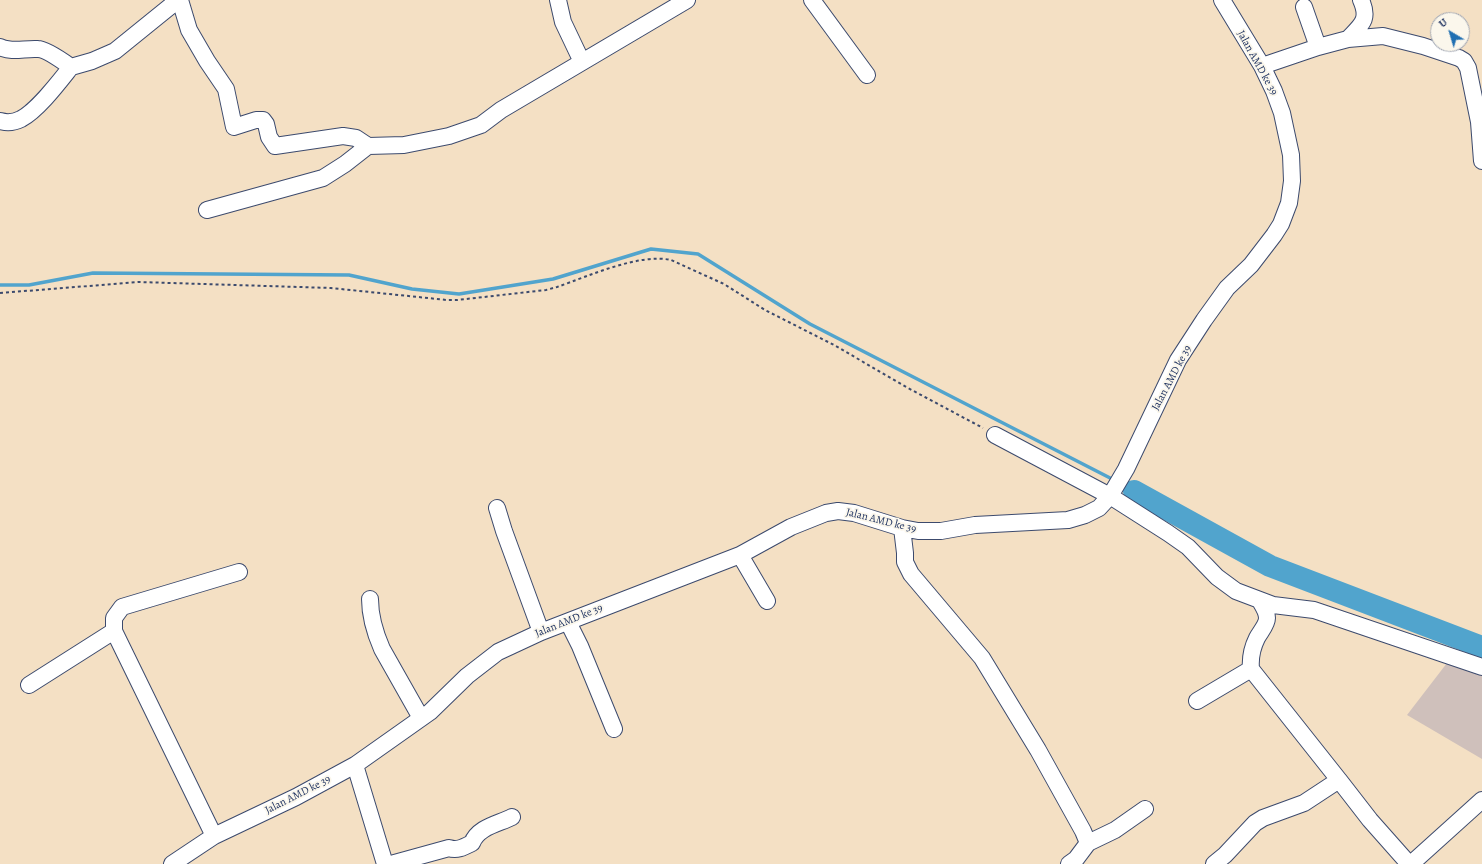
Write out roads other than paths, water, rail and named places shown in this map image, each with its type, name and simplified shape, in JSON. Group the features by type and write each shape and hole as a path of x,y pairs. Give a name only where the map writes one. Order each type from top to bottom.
{"street":[{"path":"0,121 7,123 21,119 35,108 71,67 92,61 115,51 179,0 189,30 207,61 226,89 234,127 256,120 263,120 266,124 269,137 275,146 342,136 356,138 368,146"},
{"path":"558,0 563,22 582,62"},
{"path":"207,210 323,178 345,164 368,146 412,144 448,136 480,125 501,110 687,0"},
{"path":"812,0 867,75"},
{"name":"Jalan AMD ke 39","path":"172,864 214,836 296,797 355,765 430,712 467,676 498,652 541,632 622,599 740,555 791,527 838,511 854,513 902,528 918,531 941,531 974,525 1068,520 1085,515 1099,508 1110,496 1126,469 1178,360 1227,288 1251,264 1274,236 1281,224 1288,203 1292,181 1291,155 1286,127 1274,91 1262,66 1222,0"},
{"path":"1348,39 1363,23 1366,12 1361,0"},
{"path":"1304,7 1318,47"},
{"path":"1262,66 1318,47 1348,39 1383,36 1423,46 1459,58 1468,68 1481,121 1482,161"},
{"path":"0,47 14,51 40,49 71,67"},
{"path":"996,435 1110,496 1188,547 1217,577 1236,591 1260,601 1314,610 1482,667"},
{"path":"497,508 541,632"},
{"path":"902,528 905,562 912,574 982,658 1038,750 1088,842"},
{"path":"740,555 767,601"},
{"path":"214,836 114,631 114,618 122,607 239,572"},
{"path":"370,599 370,611 375,632 382,649 420,718"},
{"path":"1260,601 1267,614 1267,620 1256,640 1250,661 1251,669 1370,820 1410,864 1482,800"},
{"path":"568,622 580,646 614,728"},
{"path":"29,685 114,631"},
{"path":"1197,701 1251,669"},
{"path":"355,765 385,864"},
{"path":"1214,864 1247,830 1259,821 1304,803 1339,780"},
{"path":"1069,864 1076,859 1088,842 1115,830 1145,809"},
{"path":"391,864 448,848 455,850 466,847 472,843 475,836 485,828 512,817"}],"waterway":[{"path":"0,285 29,285 93,273 349,275 412,289 459,294 553,279 651,249 698,254 810,324 1114,480"},
{"path":"1121,484 1134,491"},
{"path":"1134,491 1270,566 1482,647"}]}
